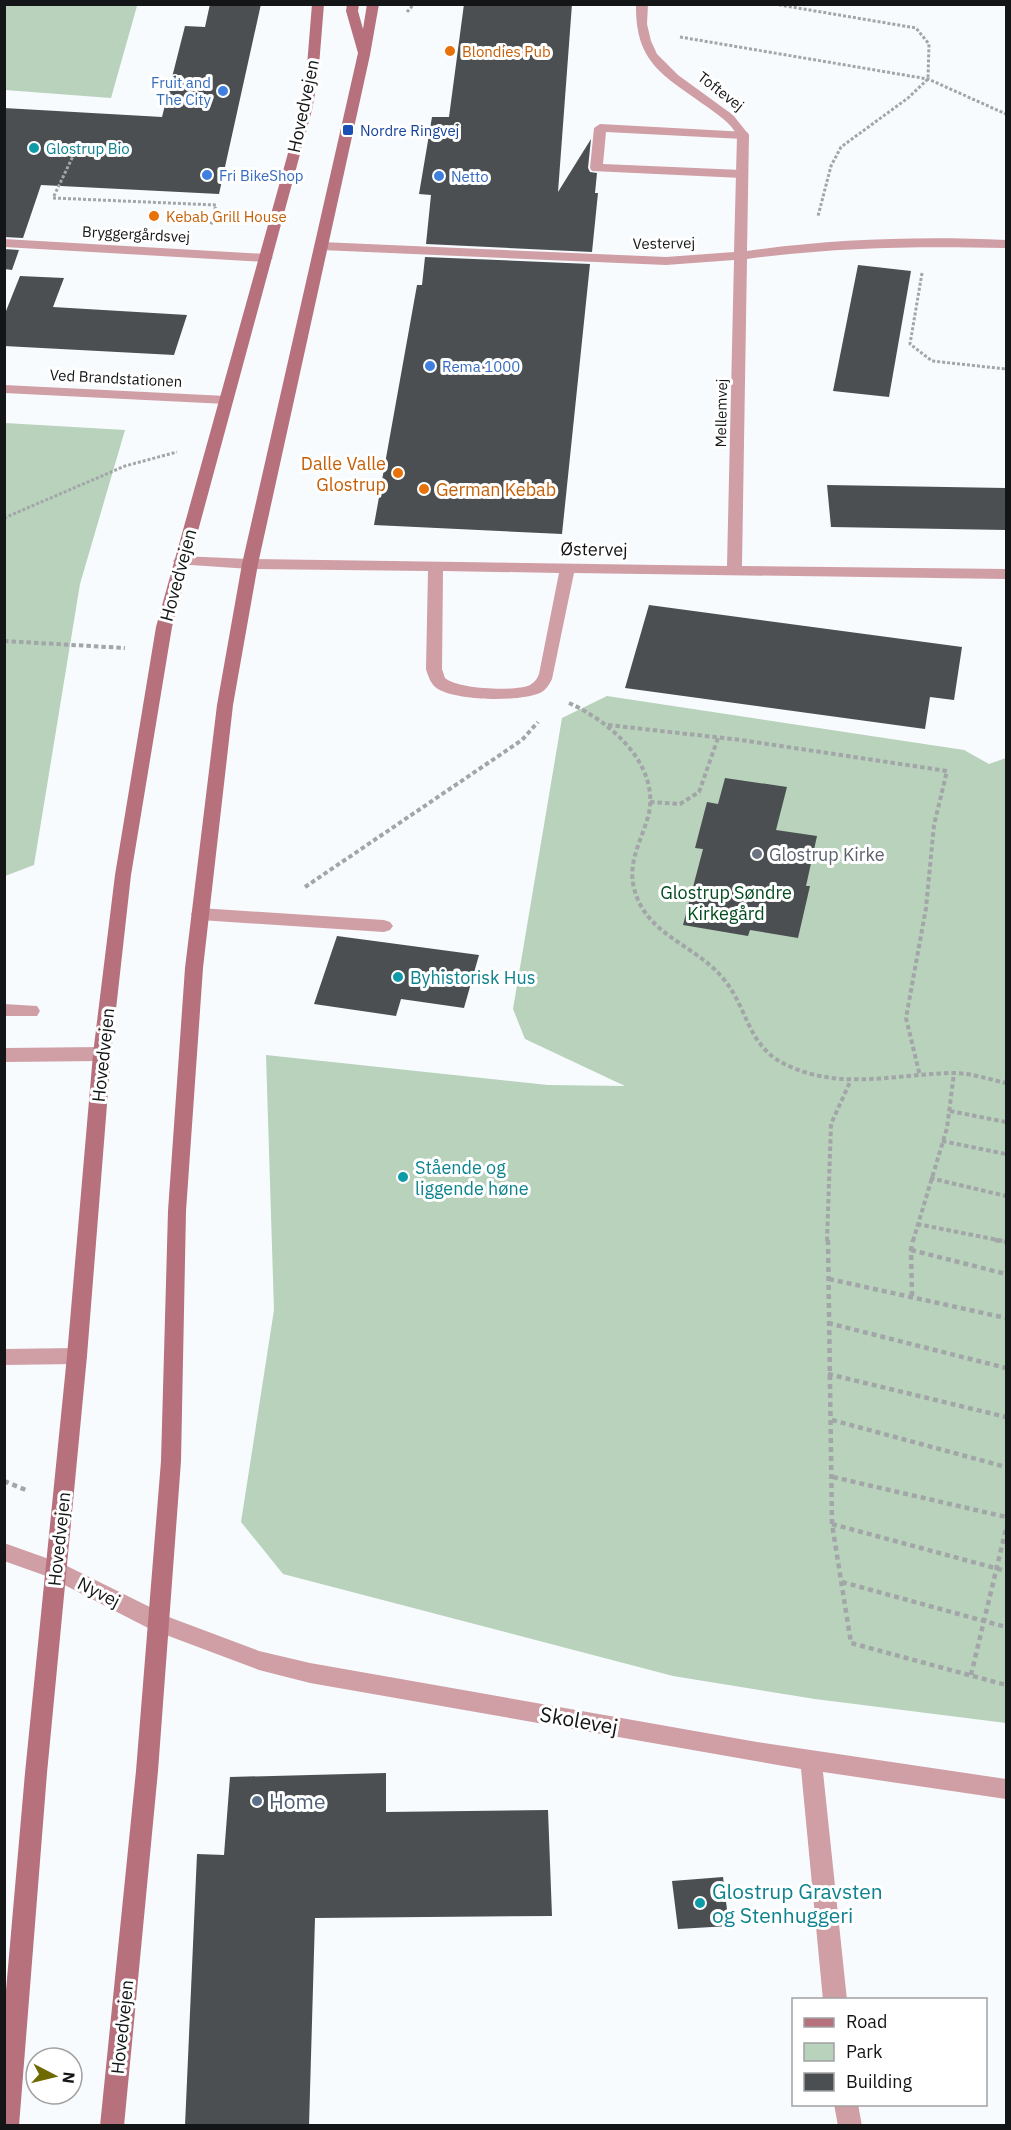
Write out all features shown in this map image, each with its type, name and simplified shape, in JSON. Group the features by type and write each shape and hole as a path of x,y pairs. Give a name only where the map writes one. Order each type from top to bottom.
{"main road":[{"name":"Hovedvejen","path":"7,2126 102,1054 123,875 159,650 181,561 306,110 312,78 318,4"},
{"path":"353,4 352,11 364,55"},
{"name":"Hovedvejen","path":"112,2126 147,1771 171,1461 177,1211 194,968 225,705 250,564 364,55 373,4"}],"street":[{"name":"Toftevej","path":"642,4 640,31 649,54 662,68 733,120 743,135 740,256"},
{"path":"742,174 596,168 600,128 743,135"},
{"name":"Bryggergårdsvej","path":"4,243 266,258"},
{"name":"Vestervej","path":"321,246 666,261 740,256 813,246 927,243 1006,244"},
{"name":"Mellemvej","path":"734,570 740,256"},
{"name":"Ved Brandstationen","path":"4,390 226,400"},
{"name":"Østervej","path":"181,561 436,567 1006,574"},
{"path":"436,567 434,669 436,677 443,685 455,689 514,694 531,691 543,684 547,674 567,568"},
{"path":"201,914 384,926"},
{"path":"4,1010 31,1011"},
{"path":"4,1055 102,1054"},
{"path":"4,1357 77,1356"},
{"name":"Nyvej","path":"4,1552 56,1570 158,1622"},
{"name":"Skolevej","path":"158,1622 259,1660 310,1672 811,1760 1006,1789"},
{"path":"811,1760 836,1998"}],"path":[{"path":"774,4 916,28 928,44 928,80 908,98 841,147 831,166 814,231 813,246"},
{"path":"640,31 928,80 1006,114"},
{"path":"117,146 127,144"},
{"path":"89,152 75,152 53,198 216,205 203,255"},
{"path":"927,243 910,344 932,361 1006,369"},
{"path":"4,518 125,466 215,442"},
{"path":"4,641 159,650"},
{"path":"531,691 583,708 608,725 644,772 650,802 632,870 633,887 638,903 646,916 658,928 722,976 765,1053 811,1076 850,1082 954,1073 1006,1083"},
{"path":"298,890 314,882 522,740 534,729 540,715 537,701 531,691"},
{"path":"608,725 718,738 947,771 934,825 926,908 906,1018 920,1076"},
{"path":"650,802 680,804 699,792 718,738"},
{"path":"912,1296 911,1250 950,1111 954,1073"},
{"path":"850,1082 831,1124 827,1257 829,1279 828,1374 832,1420 832,1524 851,1643 1006,1684"},
{"path":"950,1111 1006,1122"},
{"path":"942,1141 1006,1154"},
{"path":"930,1178 1006,1196"},
{"path":"917,1224 1006,1242"},
{"path":"911,1250 1006,1274"},
{"path":"829,1279 1006,1318"},
{"path":"828,1323 1006,1368"},
{"path":"828,1374 1006,1417"},
{"path":"832,1420 1006,1467"},
{"path":"833,1477 1006,1517"},
{"path":"832,1524 1006,1571"},
{"path":"971,1675 986,1622 1006,1529"},
{"path":"842,1582 1006,1627"}],"green space":[{"path":"5,5 137,6 111,98 5,90"},
{"path":"5,423 125,430 80,584 34,865 5,876"},
{"name":"Glostrup Søndre Kirkegård","path":"607,696 964,750 989,764 1006,758 1006,1723 815,1699 673,1676 283,1574 241,1522 274,1310 266,1055 548,1085 625,1086 525,1039 513,1009 562,718"}],"building":[{"path":"210,4 261,4 219,194 41,185 23,238 4,237 4,108 162,117 185,26 205,27"},
{"path":"464,4 572,4 558,192 591,139 588,168 590,172 597,173 595,193 598,193 592,252 426,244 431,195 419,194 432,117 449,117"},
{"path":"4,249 19,250 12,270 4,269"},
{"path":"425,257 590,264 562,534 374,525 417,285 422,285"},
{"path":"858,265 911,271 889,397 833,391"},
{"path":"20,276 64,278 53,307 187,315 174,355 4,346 4,316"},
{"path":"827,485 1006,488 1006,530 831,527"},
{"path":"649,605 962,647 954,700 930,697 925,729 625,688"},
{"name":"Glostrup Kirke","path":"725,778 787,787 776,830 817,836 806,886 810,886 798,938 750,930 748,936 683,925 703,849 695,848 707,802 718,804"},
{"name":"Byhistorisk Hus","path":"337,936 479,955 464,1008 401,999 396,1016 314,1004"},
{"path":"386,1773 386,1812 548,1810 552,1916 315,1918 309,2126 185,2126 197,1854 224,1855 230,1777"},
{"name":"Glostrup Gravsten og Stenhuggeri","path":"723,1877 729,1926 678,1929 672,1881"}],"place":[{"name":"Blondies Pub","path":"450,51"},
{"name":"Fruit and The City","path":"223,91"},
{"name":"Nordre Ringvej","path":"348,130"},
{"name":"Glostrup Bio","path":"34,148"},
{"name":"Fri BikeShop","path":"207,175"},
{"name":"Netto","path":"439,176"},
{"name":"Kebab Grill House","path":"154,216"},
{"name":"Rema 1000","path":"430,366"},
{"name":"Dalle Valle Glostrup","path":"398,473"},
{"name":"German Kebab","path":"424,489"},
{"name":"Glostrup Kirke","path":"757,854"},
{"name":"Byhistorisk Hus","path":"398,977"},
{"name":"Stående og liggende høne","path":"403,1177"},
{"name":"Home","path":"257,1801"},
{"name":"Glostrup Gravsten og Stenhuggeri","path":"700,1903"}]}
